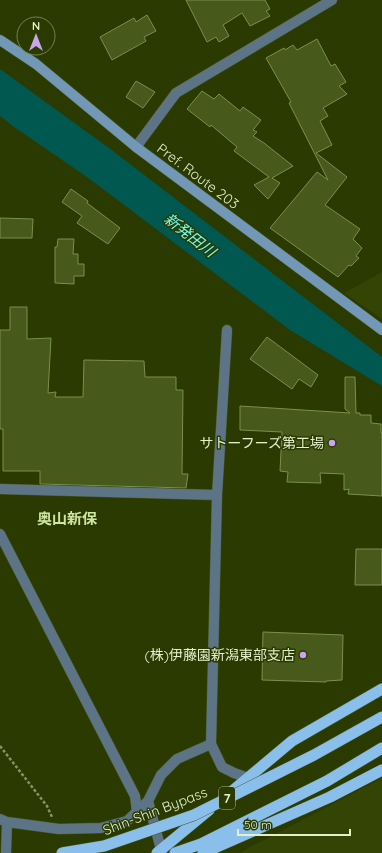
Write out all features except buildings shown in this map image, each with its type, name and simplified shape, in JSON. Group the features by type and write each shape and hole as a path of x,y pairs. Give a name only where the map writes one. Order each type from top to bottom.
{"highway":[{"name":"7","path":"160,852 292,741 382,689"},
{"name":"Shin-Shin Bypass","path":"62,853 104,846 194,815 314,755 382,717"},
{"name":"7","path":"175,853 201,844 327,781 382,748"},
{"path":"203,853 330,797 382,770"}],"main road":[{"name":"Pref. Route 203","path":"0,40 36,64 136,147 382,330"}],"street":[{"path":"136,147 176,93 332,0"},
{"path":"227,330 217,495 211,744 222,767 248,778"},
{"path":"0,489 217,495"},
{"path":"0,534 135,796 137,812"},
{"path":"6,853 4,821 58,830 101,828 127,821 148,801 161,775 177,759 211,744"},
{"path":"148,801 160,852"}],"path":[{"path":"0,746 47,806 58,830"}],"shaded area":[{"path":"382,272 382,319 344,293"},
{"path":"382,778 382,853 239,853"}],"water":[{"name":"新発田川","path":"0,69 109,148 382,357 382,386 290,330 87,177 0,116"}],"place":[{"name":"サトーフーズ第工場","path":"332,443"},
{"name":"(株)伊藤園新潟東部支店","path":"303,655"}],"district":[{"name":"奥山新保","path":"67,518"}]}
